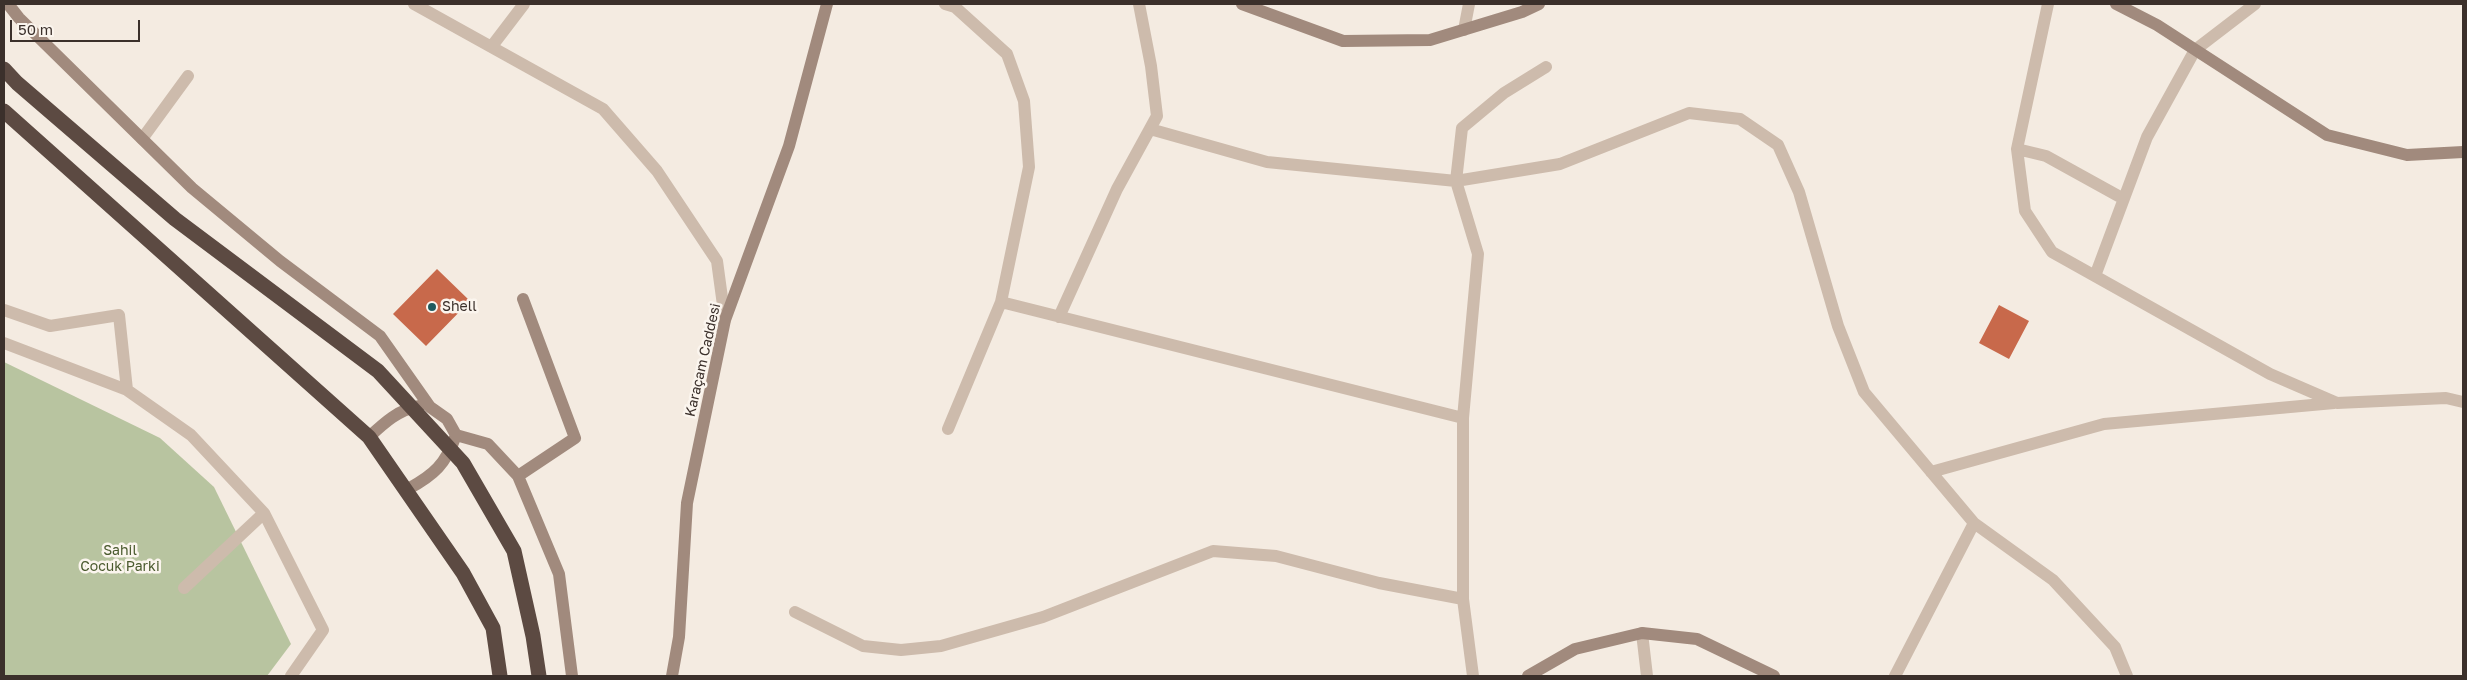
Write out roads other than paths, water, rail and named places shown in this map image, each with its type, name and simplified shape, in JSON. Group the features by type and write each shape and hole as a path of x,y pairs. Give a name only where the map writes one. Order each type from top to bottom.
{"highway":[{"path":"4,69 17,83 175,219 378,371 412,407 453,442 514,551 533,636 539,676"},
{"path":"4,111 370,437 463,573 493,628 500,676"}],"street":[{"path":"8,4 19,18 192,188 280,261 380,336 430,407 447,419 453,442 431,476 408,490"},
{"path":"414,4 603,109 657,171 717,261 725,320"},
{"path":"492,46 524,4"},
{"name":"Karaçam Caddesi","path":"672,676 679,637 687,503 725,320 789,146 827,4"},
{"path":"945,4 955,8 1007,54 1024,101 1029,167 1001,302 948,429"},
{"path":"1059,317 1117,189 1157,116 1152,66 1139,4"},
{"path":"1242,4 1343,41 1430,40 1522,12 1539,4"},
{"path":"1464,30 1469,4"},
{"path":"2048,4 2017,149 2025,212 2052,252 2270,374 2337,403"},
{"path":"2116,4 2157,25 2327,135 2407,155 2463,152"},
{"path":"2095,276 2122,198 2127,193 2147,138 2195,50 2255,4"},
{"path":"1473,676 1463,599 1463,418 1478,254 1456,181 1462,128 1504,93 1546,67"},
{"path":"142,139 188,76"},
{"path":"1150,129 1266,162 1456,181 1560,164 1689,113 1740,119 1778,145 1799,192 1838,326 1864,392 1974,523 2053,580 2115,647 2126,676"},
{"path":"2017,149 2046,156 2122,198"},
{"path":"518,476 575,438 523,298"},
{"path":"1001,302 1463,418"},
{"path":"4,310 50,326 119,315 127,390"},
{"path":"4,343 127,390 191,435 264,514 323,630 292,676"},
{"path":"1931,472 2104,424 2337,403 2446,398 2463,402"},
{"path":"370,437 386,420 412,407 430,407"},
{"path":"453,442 488,444 518,476 559,574 572,676"},
{"path":"184,588 264,514"},
{"path":"1895,676 1974,523"},
{"path":"795,612 863,646 901,650 941,646 1043,617 1213,551 1276,556 1379,583 1463,599"},
{"path":"1642,633 1647,676"},
{"path":"1528,676 1575,649 1642,633 1697,639 1774,676"}],"place":[{"name":"Shell","path":"432,307"}],"park label":[{"name":"Sahil Cocuk Parki","path":"120,560"}]}
